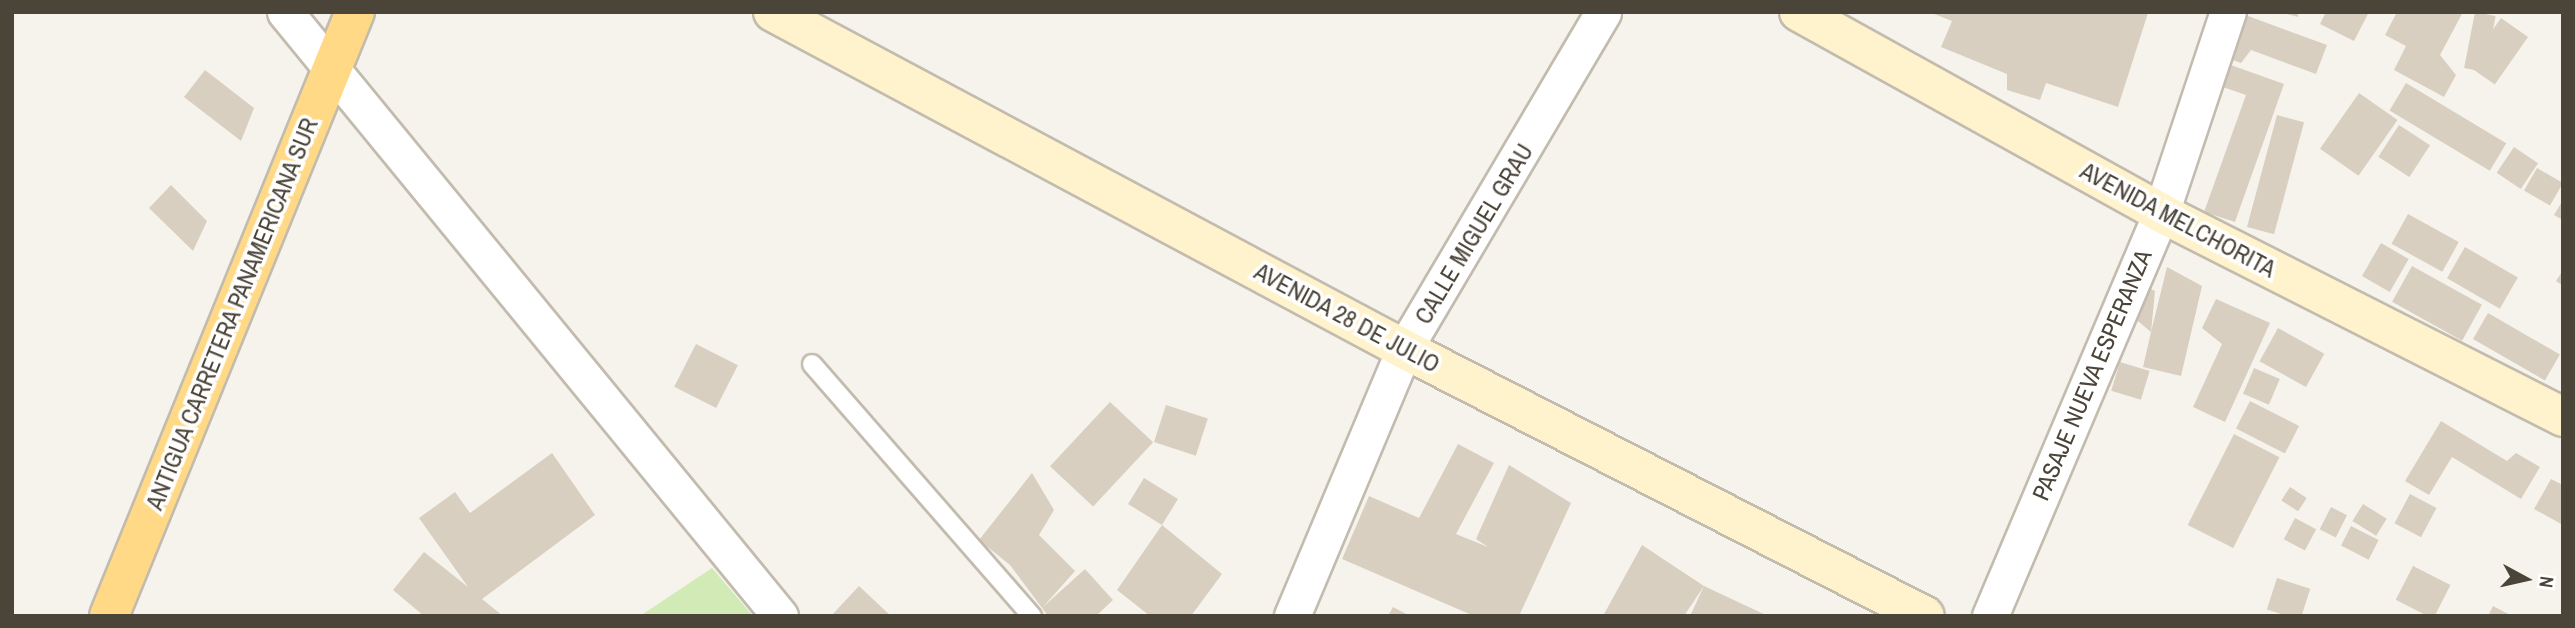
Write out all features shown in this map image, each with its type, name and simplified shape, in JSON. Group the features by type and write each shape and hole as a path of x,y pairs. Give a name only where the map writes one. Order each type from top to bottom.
{"highway":[{"name":"ANTIGUA CARRETERA PANAMERICANA SUR","path":"109,616 355,12"}],"main road":[{"name":"AVENIDA 28 DE JULIO","path":"773,12 1404,349 1925,616"},
{"name":"AVENIDA MELCHORITA","path":"1799,12 2161,213 2563,417"}],"street":[{"path":"285,12 780,616"},
{"name":"CALLE MIGUEL GRAU","path":"1292,616 1404,349 1604,12"},
{"name":"PASAJE NUEVA ESPERANZA","path":"1990,616 2161,213 2228,12"}],"lane":[{"path":"812,364 1032,616"}],"green space":[{"path":"712,568 753,616 640,616"}],"building":[{"path":"1929,12 2148,13 2118,107 2046,83 2040,100 2007,90 2007,74 1941,47 1952,21"},
{"path":"2280,12 2298,12 2298,17"},
{"path":"2326,12 2369,12 2354,41 2320,24"},
{"path":"2397,12 2463,12 2440,55 2456,75 2444,97 2394,70 2406,46 2385,35"},
{"path":"2475,12 2496,16 2485,72 2464,68"},
{"path":"2240,13 2327,45 2316,74 2251,50 2241,63 2224,57"},
{"path":"2501,18 2528,37 2495,84 2468,66"},
{"path":"2228,64 2284,84 2235,222 2204,212 2246,95 2220,86"},
{"path":"205,70 254,108 241,141 184,97"},
{"path":"2406,83 2506,143 2490,171 2390,110"},
{"path":"2359,93 2398,120 2358,176 2320,149"},
{"path":"2277,115 2304,122 2274,234 2247,227"},
{"path":"2399,125 2430,145 2409,177 2378,157"},
{"path":"2514,147 2538,163 2521,189 2497,173"},
{"path":"2537,168 2563,183 2550,206 2524,191"},
{"path":"171,185 207,221 193,251 149,208"},
{"path":"2563,200 2563,220 2554,215"},
{"path":"2408,214 2459,242 2442,272 2392,244"},
{"path":"2381,243 2409,259 2390,292 2362,276"},
{"path":"2465,247 2518,278 2500,309 2447,278"},
{"path":"2412,266 2482,305 2462,341 2392,302"},
{"path":"2167,267 2202,286 2181,376 2143,367"},
{"path":"2563,270 2563,286 2556,281"},
{"path":"2132,281 2155,291 2151,332 2133,317"},
{"path":"2216,299 2270,323 2225,422 2193,407 2222,344 2202,328"},
{"path":"2488,313 2560,354 2545,380 2473,339"},
{"path":"2278,328 2324,354 2306,387 2260,361"},
{"path":"696,344 738,365 716,408 674,387"},
{"path":"2120,362 2150,371 2141,400 2111,391"},
{"path":"2254,368 2280,379 2269,405 2243,394"},
{"path":"2250,401 2299,426 2285,454 2236,429"},
{"path":"1110,402 1153,442 1093,507 1050,466"},
{"path":"1166,405 1208,419 1196,456 1154,442"},
{"path":"2441,421 2507,461 2516,453 2540,467 2521,499 2452,457 2429,495 2405,481"},
{"path":"2234,434 2279,457 2233,548 2188,525"},
{"path":"1458,444 1494,463 1456,534 1488,547 1476,539 1509,465 1571,503 1519,616 1474,616 1342,559 1369,496 1419,518"},
{"path":"552,453 595,515 482,599 503,616 424,616 393,590 424,552 468,587 419,518 455,492 470,513"},
{"path":"1032,473 1054,510 1039,535 1075,571 1043,607 1085,569 1113,600 1096,616 1048,616 1010,565 979,540"},
{"path":"1144,478 1178,499 1162,525 1128,504"},
{"path":"2551,479 2563,485 2563,525 2534,509"},
{"path":"2290,487 2307,498 2298,511 2281,500"},
{"path":"2410,494 2436,508 2421,537 2395,523"},
{"path":"2363,504 2387,519 2376,536 2352,521"},
{"path":"2331,507 2347,515 2336,537 2320,529"},
{"path":"2295,518 2316,529 2305,550 2284,539"},
{"path":"1162,525 1222,574 1191,616 1150,616 1117,590"},
{"path":"2351,526 2379,540 2369,560 2341,546"},
{"path":"1642,545 1704,586 1684,616 1603,616"},
{"path":"2413,566 2450,585 2435,616 2427,616 2396,600"},
{"path":"2277,578 2310,589 2301,616 2287,616 2267,609"},
{"path":"859,586 891,616 831,616"},
{"path":"1704,586 1768,616 1690,616"},
{"path":"2493,606 2512,616 2488,616"},
{"path":"1393,607 1410,616 1388,616"}]}
